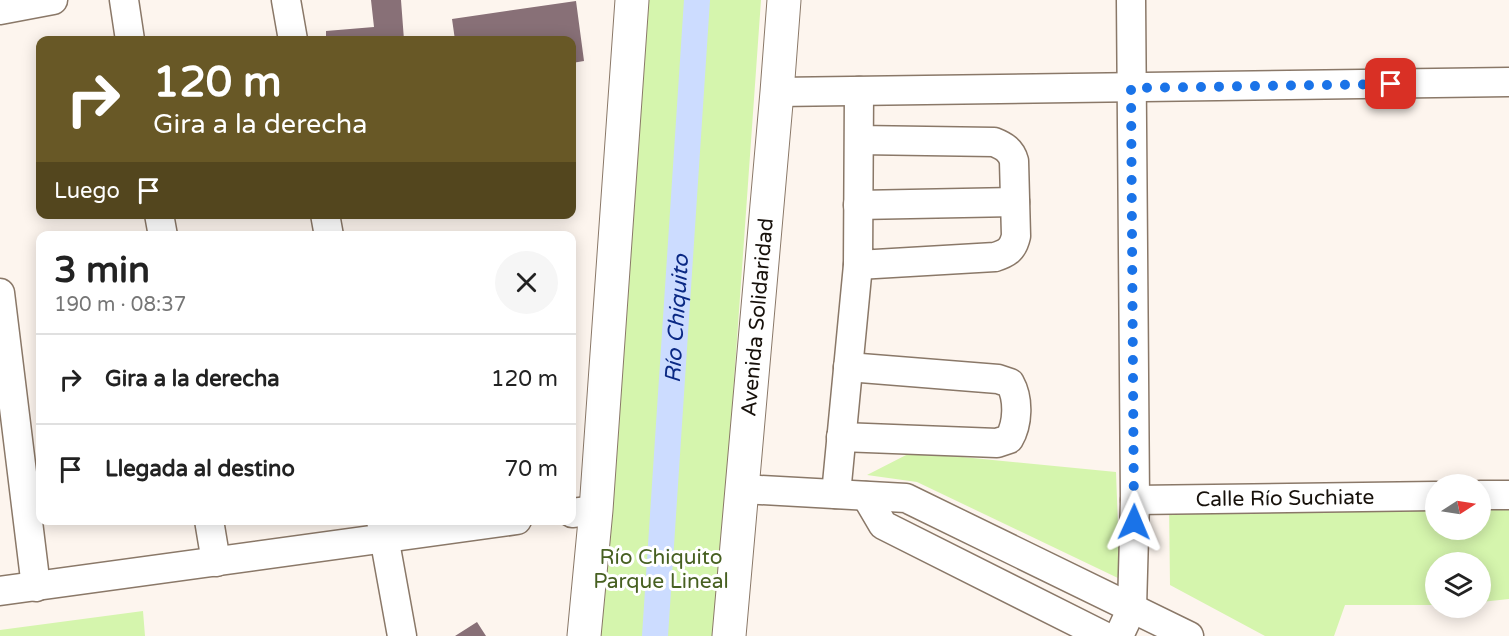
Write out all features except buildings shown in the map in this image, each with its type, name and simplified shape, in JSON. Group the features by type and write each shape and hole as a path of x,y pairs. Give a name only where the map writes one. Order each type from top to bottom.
{"main road":[{"path":"584,636 584,511 632,0"},
{"name":"Avenida Solidaridad","path":"729,636 784,0"}],"street":[{"path":"14,5 53,0"},
{"path":"124,0 129,36"},
{"path":"286,0 292,36"},
{"path":"1119,636 1132,608 1135,500 1131,0"},
{"path":"777,92 1509,82"},
{"path":"836,494 858,265 859,92"},
{"path":"858,265 995,257 1006,254 1014,247 1016,236 1012,154 1005,147 994,142 859,140"},
{"path":"858,205 1015,202"},
{"path":"0,293 36,587"},
{"path":"841,437 997,443 1009,439 1016,428 1015,391 1011,383 998,379 848,367"},
{"path":"742,489 906,498 1189,636"},
{"path":"1491,495 1509,495"},
{"path":"866,496 883,525 1104,636"},
{"name":"Calle Río Suchiate","path":"1135,500 1425,496"},
{"path":"211,525 216,562"},
{"path":"0,591 216,562 382,530 450,525"},
{"path":"382,530 402,636"}],"green space":[{"name":"Río Chiquito Parque Lineal","path":"643,0 761,0 716,636 596,636"},
{"path":"912,452 1116,472 1120,579 917,482 867,475"},
{"path":"1169,502 1425,504 1425,540 1491,540 1491,504 1509,504 1509,599 1491,601 1491,552 1425,552 1425,605 1345,605 1334,636 1265,636 1170,585"},
{"path":"143,611 145,636 0,636 0,630"}],"waterway":[{"name":"Río Chiquito","path":"655,636 697,0"}],"route":[{"path":"1134,522 1131,88 1391,84"}]}
